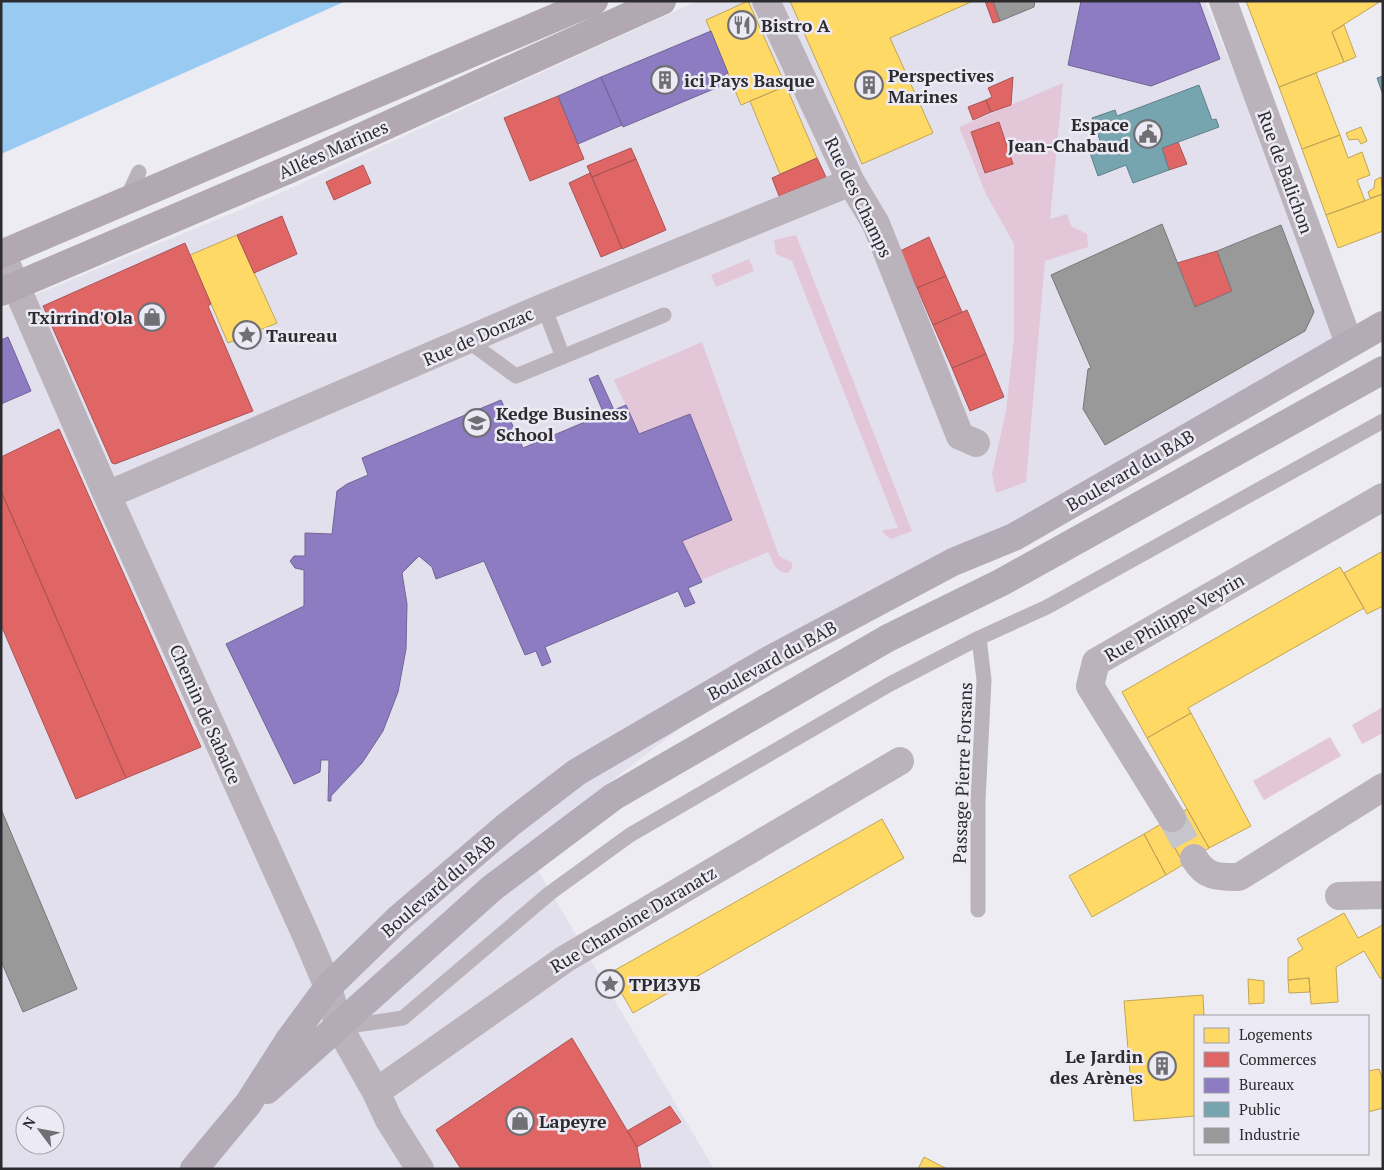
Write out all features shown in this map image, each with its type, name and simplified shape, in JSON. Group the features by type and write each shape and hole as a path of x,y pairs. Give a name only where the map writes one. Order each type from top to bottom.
{"main road":[{"name":"Allées Marines","path":"1,254 594,1"},
{"name":"Allées Marines","path":"8,289 290,169 662,1"},
{"name":"Boulevard du BAB","path":"194,1169 248,1104 289,1040 328,987 398,919 508,825 577,772 767,661 953,562 1014,537 1383,325"},
{"name":"Boulevard du BAB","path":"248,1104 273,1086 492,888 613,797 888,638 1002,582 1383,370"}],"street":[{"name":"Rue des Champs","path":"766,1 851,182 876,224 960,436 976,443"},
{"name":"Rue de Balichon","path":"1223,1 1349,343"},
{"name":"Rue de Donzac","path":"107,495 544,307 851,182"},
{"name":"Chemin de Sabalce","path":"1,254 8,289 107,495 328,987 339,1027 376,1092 389,1120 420,1169"},
{"name":"Rue Philippe Veyrin","path":"1172,818 1090,686 1096,662 1383,497"},
{"name":"Rue Chanoine Daranatz","path":"376,1092 565,959 900,761"},
{"path":"1194,858 1199,866 1215,877 1238,877 1383,787"},
{"path":"1338,896 1383,895"}],"lane":[{"path":"125,202 139,172"},
{"path":"544,307 563,357"},
{"path":"468,341 516,376 664,315"},
{"path":"339,1027 403,1018 550,894 630,835 881,689 979,638 1047,607 1383,420"},
{"name":"Passage Pierre Forsans","path":"978,910 978,801 984,680 979,638"}],"shaded area":[{"path":"697,1 1205,1 1348,354 767,661 525,848 714,1169 1,1169 1,309 276,195"},
{"path":"1063,83 1050,219 1067,214 1071,226 1087,234 1088,247 1045,261 1026,482 996,493 992,474 1006,411 1014,337 1014,244 986,194 959,127"},
{"path":"796,235 912,531 891,539 883,533 883,530 898,528 792,261 776,254 774,240"},
{"path":"749,259 754,271 716,287 711,275"},
{"path":"702,342 779,556 792,563 792,568 788,573 777,569 768,552 701,580 682,541 732,519 690,414 639,434 614,380"},
{"path":"1383,707 1383,733 1362,744 1352,725"},
{"path":"1330,737 1341,756 1264,800 1253,781"}],"water":[{"path":"1,1 346,1 1,154"}],"building: Logements":[{"path":"748,1 786,86 741,105 706,20"},
{"name":"Perspectives Marines","path":"790,1 973,1 890,38 933,133 862,164"},
{"path":"1246,1 1381,1 1332,32 1344,62 1279,87"},
{"path":"1344,25 1356,57 1344,62 1332,32"},
{"path":"1316,73 1340,135 1302,149 1279,87"},
{"path":"786,86 817,158 780,174 750,101"},
{"path":"1361,127 1367,141 1361,144 1358,139 1349,140 1346,133"},
{"path":"1340,135 1348,158 1362,152 1370,175 1357,180 1365,201 1326,215 1302,149"},
{"path":"1381,177 1383,194 1370,198 1368,192 1374,188 1375,180"},
{"path":"1383,194 1383,231 1338,248 1326,215"},
{"path":"237,235 277,323 228,343 190,255"},
{"path":"1383,551 1383,606 1367,614 1344,573"},
{"path":"1340,567 1364,608 1188,708 1191,713 1147,738 1122,692"},
{"path":"1191,713 1251,826 1209,848 1147,738"},
{"path":"1187,809 1209,848 1184,864 1161,824"},
{"path":"882,819 904,858 633,1013 610,973"},
{"path":"1161,824 1184,864 1166,875 1144,834"},
{"path":"1144,834 1166,875 1092,917 1069,876"},
{"path":"1344,913 1358,938 1383,925 1383,978 1380,978 1364,951 1336,967 1338,1002 1311,1004 1309,978 1288,980 1288,958 1303,949 1297,939"},
{"path":"1309,978 1310,992 1289,993 1288,980"},
{"path":"1248,979 1264,981 1264,1003 1249,1004"},
{"name":"Le Jardin des Arènes","path":"1203,995 1204,1015 1194,1015 1194,1116 1134,1121 1124,1001"},
{"path":"1379,1069 1383,1081 1383,1108 1369,1112 1369,1071"},
{"path":"924,1157 947,1169 918,1169"}],"building: Commerces":[{"path":"985,1 993,1 1000,21 993,23"},
{"path":"1013,77 1011,105 991,112 986,100 992,97 988,88"},
{"path":"558,96 584,159 530,181 504,118"},
{"path":"986,100 991,112 973,120 968,107"},
{"path":"999,122 1013,164 985,173 971,132"},
{"path":"1178,142 1187,164 1169,170 1162,148"},
{"path":"631,148 636,159 592,177 587,166"},
{"path":"817,158 826,177 779,196 772,178"},
{"path":"636,159 666,230 622,249 592,177"},
{"path":"363,165 371,183 334,200 326,182"},
{"path":"590,173 622,248 601,257 569,183"},
{"path":"282,216 297,254 254,273 237,235"},
{"path":"929,237 946,276 917,288 900,251"},
{"path":"185,243 211,304 208,306 253,411 115,464 112,463 43,306"},
{"path":"1217,251 1232,291 1195,307 1177,263"},
{"path":"946,276 962,312 933,325 917,288"},
{"path":"967,310 986,354 952,368 933,325"},
{"path":"986,354 1004,397 970,411 952,368"},
{"path":"59,429 201,747 126,778 1,491 1,457"},
{"path":"1,491 126,778 76,799 1,625"},
{"path":"572,1038 637,1147 641,1169 461,1169 436,1130"},
{"path":"670,1106 681,1122 637,1147 627,1131"}],"building: Bureaux":[{"path":"1081,1 1199,1 1220,59 1151,86 1068,65"},
{"name":"ici Pays Basque","path":"711,31 728,73 724,75 728,83 623,127 601,77"},
{"path":"601,77 622,125 578,144 558,96"},
{"path":"8,337 31,391 1,404 1,340"},
{"path":"598,375 614,410 626,405 639,434 690,414 732,520 682,541 702,582 688,588 695,603 685,607 678,591 545,647 551,662 542,666 536,651 525,655 484,561 436,579 432,567 419,556 402,573 407,604 406,649 398,692 383,731 362,763 331,796 331,801 328,801 329,760 321,760 320,772 294,784 226,644 304,606 304,570 295,568 290,561 294,556 305,556 305,533 332,534 337,491 347,484 368,475 362,458 501,400 523,448 604,414 589,379"}],"building: Public":[{"path":"1383,76 1383,95 1377,78"},
{"name":"Espace Jean-Chabaud","path":"1199,85 1212,120 1216,119 1219,127 1162,148 1169,170 1133,183 1126,165 1098,176 1089,150 1102,146 1092,118 1115,110 1117,116"}],"building: Industrie":[{"path":"993,1 1035,1 1034,7 1000,21"},
{"path":"1162,224 1195,307 1232,291 1217,251 1281,225 1314,312 1305,331 1105,445 1083,409 1088,369 1091,368 1051,275"},
{"path":"1,809 77,989 23,1012 1,961"}],"tunnel":[{"path":"1172,818 1194,858"}],"place":[{"name":"Bistro A","path":"742,25"},
{"name":"ici Pays Basque","path":"665,80"},
{"name":"Perspectives Marines","path":"869,85"},
{"name":"Espace Jean-Chabaud","path":"1148,134"},
{"name":"Txirrind'Ola","path":"152,317"},
{"name":"Taureau","path":"247,335"},
{"name":"Kedge Business School","path":"477,423"},
{"name":"ТРИЗУБ","path":"610,984"},
{"name":"Le Jardin des Arènes","path":"1162,1066"},
{"name":"Lapeyre","path":"520,1121"}]}
